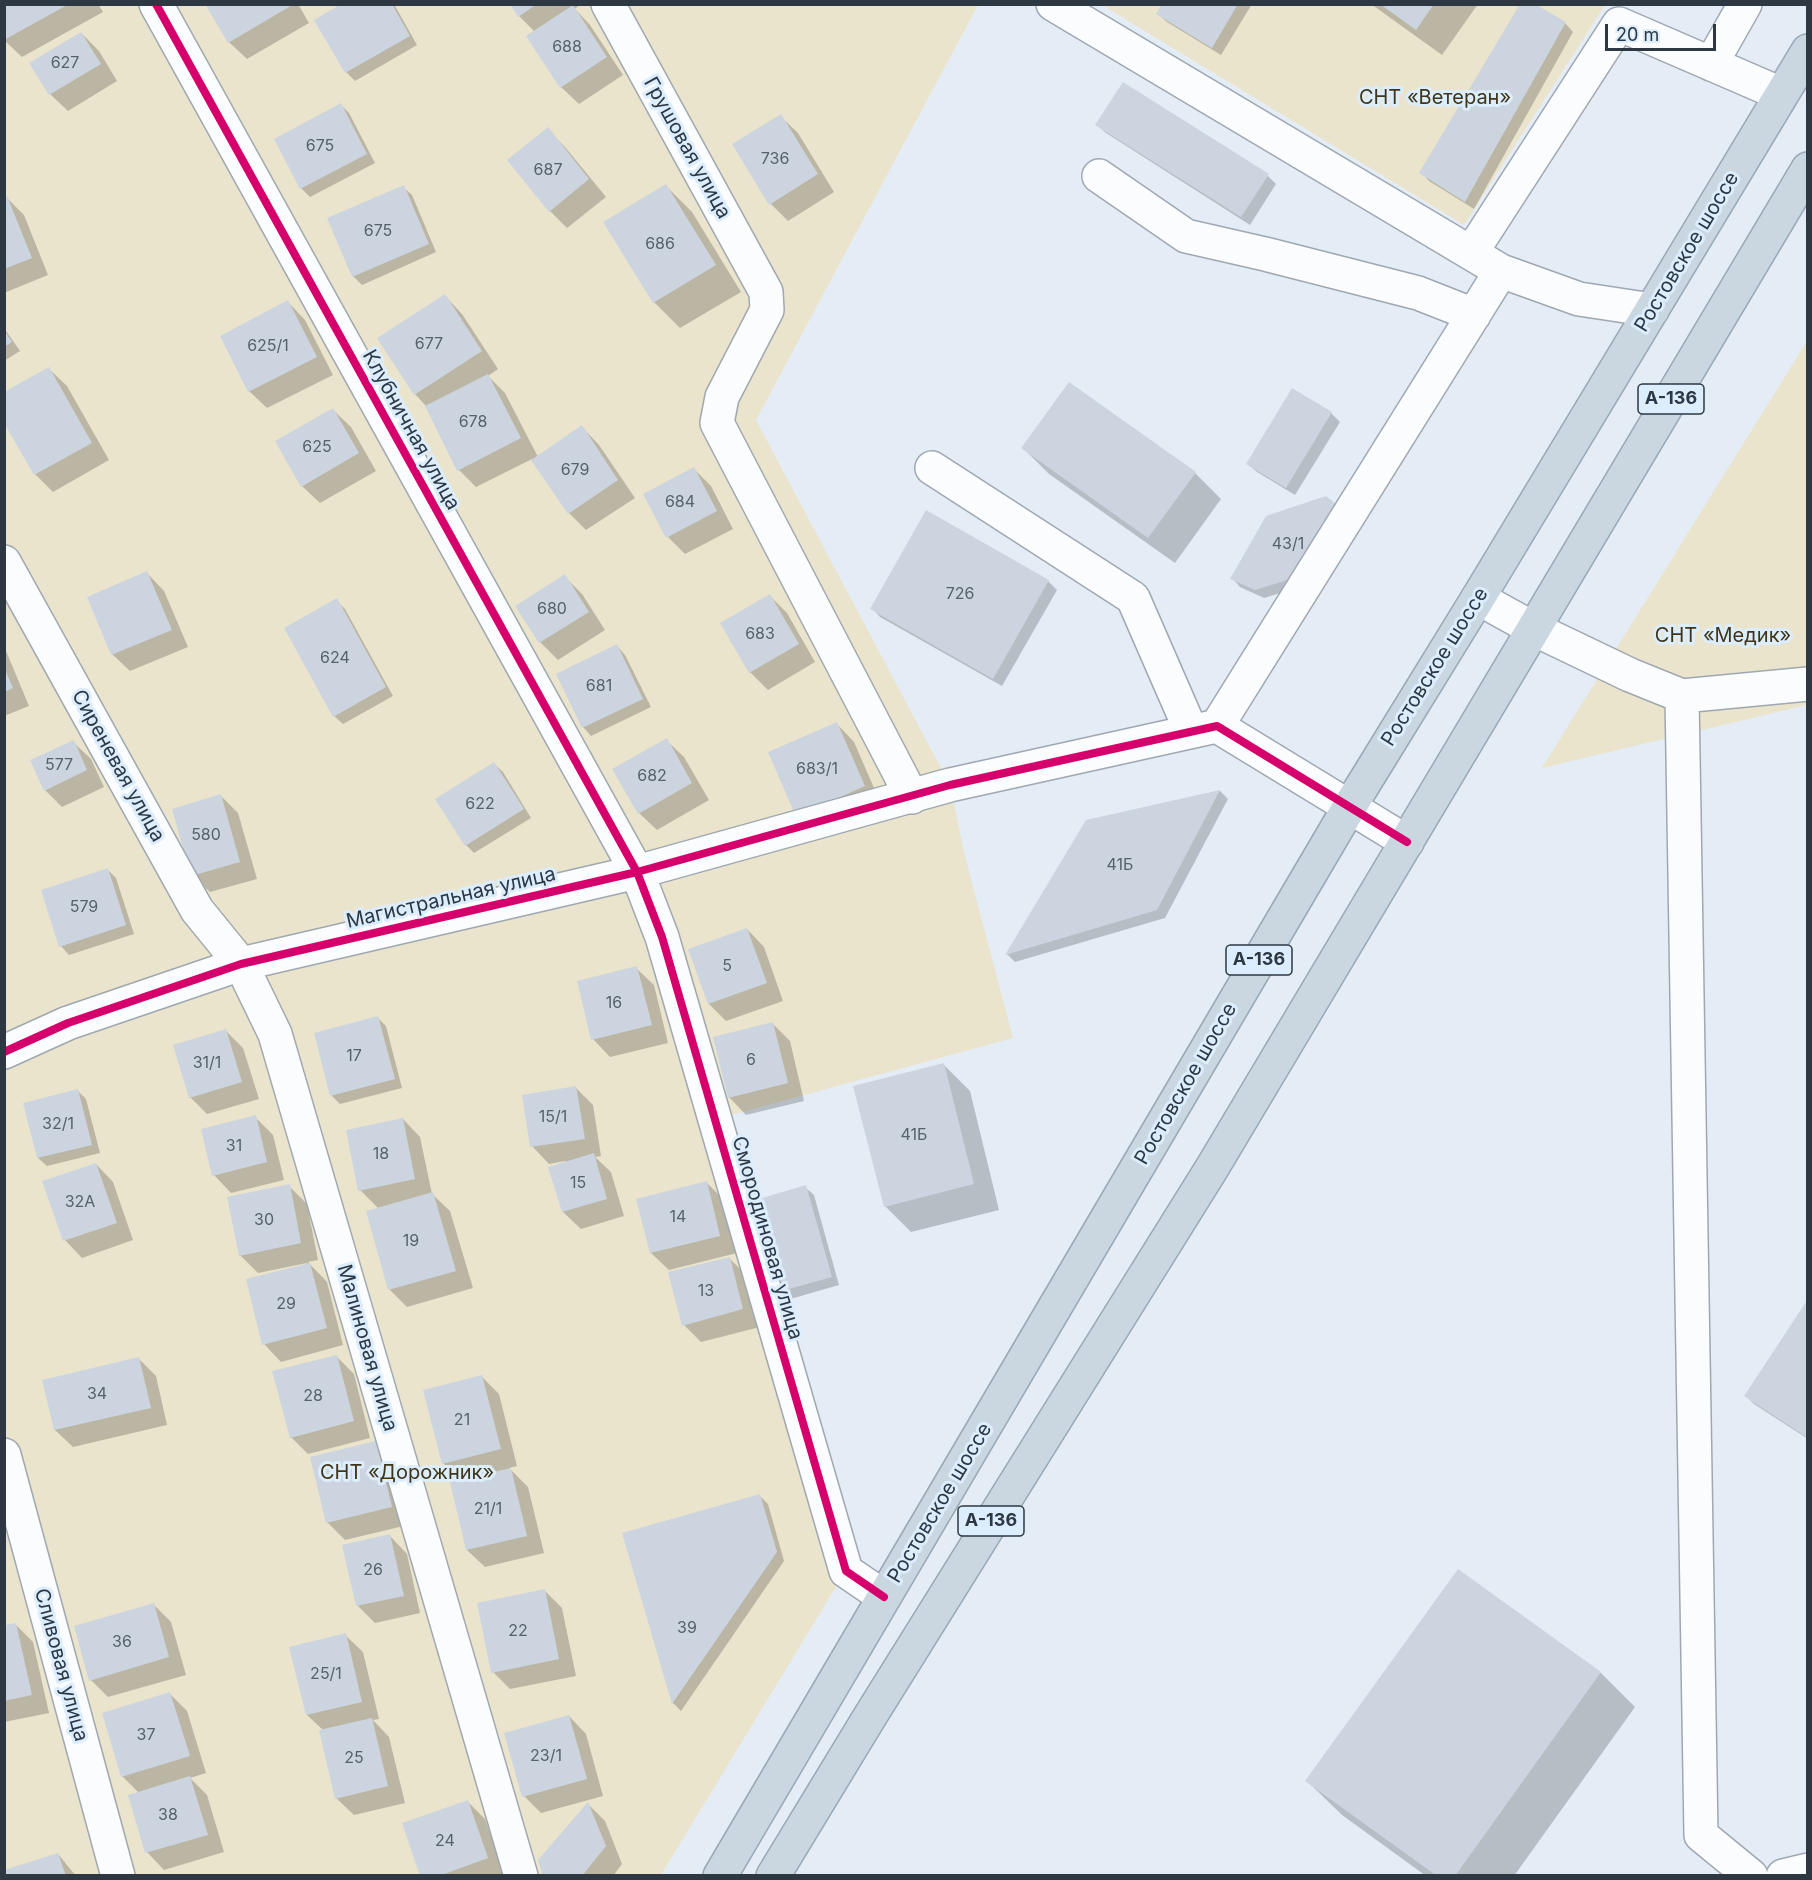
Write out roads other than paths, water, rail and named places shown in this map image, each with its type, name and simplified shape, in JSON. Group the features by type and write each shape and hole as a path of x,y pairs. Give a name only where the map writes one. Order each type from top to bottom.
{"highway":[{"name":"Ростовское шоссе","path":"720,1875 1350,806 1808,51"},
{"name":"А-136","path":"773,1875 1139,1283 1159,1256 1808,169"}],"street":[{"name":"Клубничная улица","path":"156,4 637,872"},
{"name":"Грушовая улица","path":"608,4 766,292 767,310 722,397 717,423 912,797"},
{"path":"1053,4 1501,271 1580,299 1652,310"},
{"path":"1711,64 1745,4"},
{"path":"1471,253 1619,24 1781,94"},
{"path":"1099,176 1186,236 1418,293 1474,315"},
{"path":"1204,728 1501,271"},
{"path":"932,468 1133,598 1204,728 1350,806 1407,842"},
{"name":"Сиреневая улица","path":"4,562 197,909 241,964"},
{"path":"1478,598 1534,629 1630,675 1682,696 1807,683"},
{"path":"1682,696 1701,1835 1751,1875"},
{"name":"Магистральная улица","path":"4,1052 68,1023 241,964 637,872 950,785 1204,728"},
{"name":"Смородиновая улица","path":"637,872 662,937 846,1570 884,1598"},
{"name":"Малиновая улица","path":"241,964 275,1034 521,1875"},
{"name":"Сливовая улица","path":"4,1455 118,1875"},
{"path":"1784,1875 1808,1870"}],"park label":[{"name":"СНТ «Ветеран»","path":"1435,98"},
{"name":"СНТ «Медик»","path":"1723,636"},
{"name":"СНТ «Дорожник»","path":"407,1473"}]}
